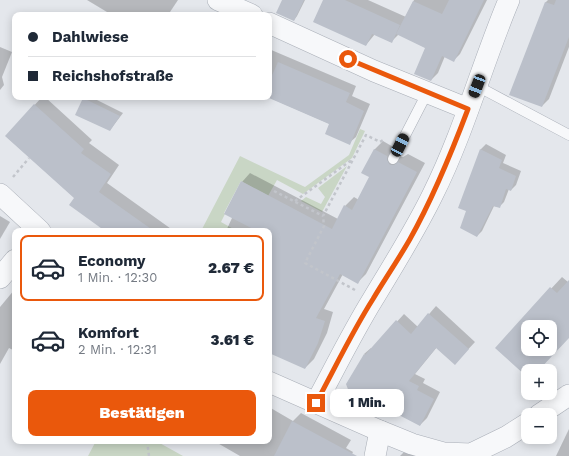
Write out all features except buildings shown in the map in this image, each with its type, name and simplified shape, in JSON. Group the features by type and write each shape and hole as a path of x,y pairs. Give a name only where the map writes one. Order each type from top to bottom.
{"street":[{"path":"218,0 245,12"},
{"path":"316,403 347,343 410,240 445,169 509,0"},
{"path":"272,24 374,71 468,109"},
{"path":"6,186 37,228"},
{"path":"0,278 12,264"},
{"path":"272,383 412,444 444,453 473,455 506,437 521,427"},
{"path":"550,408 569,395"},
{"path":"375,456 380,431"}],"lane":[{"path":"477,86 569,135"},
{"path":"393,159 427,93"}],"path":[{"path":"373,299 305,263 324,226 323,216 366,135 380,142 390,137"},
{"path":"6,186 29,158"},
{"path":"295,202 353,159"},
{"path":"274,191 323,216"},
{"path":"147,444 149,456"}],"green space":[{"path":"360,129 365,131 352,158 303,194 277,180 268,196 241,181 224,213 225,214 221,222 232,228 203,228 240,156 305,187 349,155"},
{"path":"347,166 322,212 301,201 306,197 321,204 325,197 318,188"},
{"path":"94,444 161,444 183,456 88,456"}],"route":[{"path":"316,403 347,343 410,240 445,169 468,109 348,59"}]}
